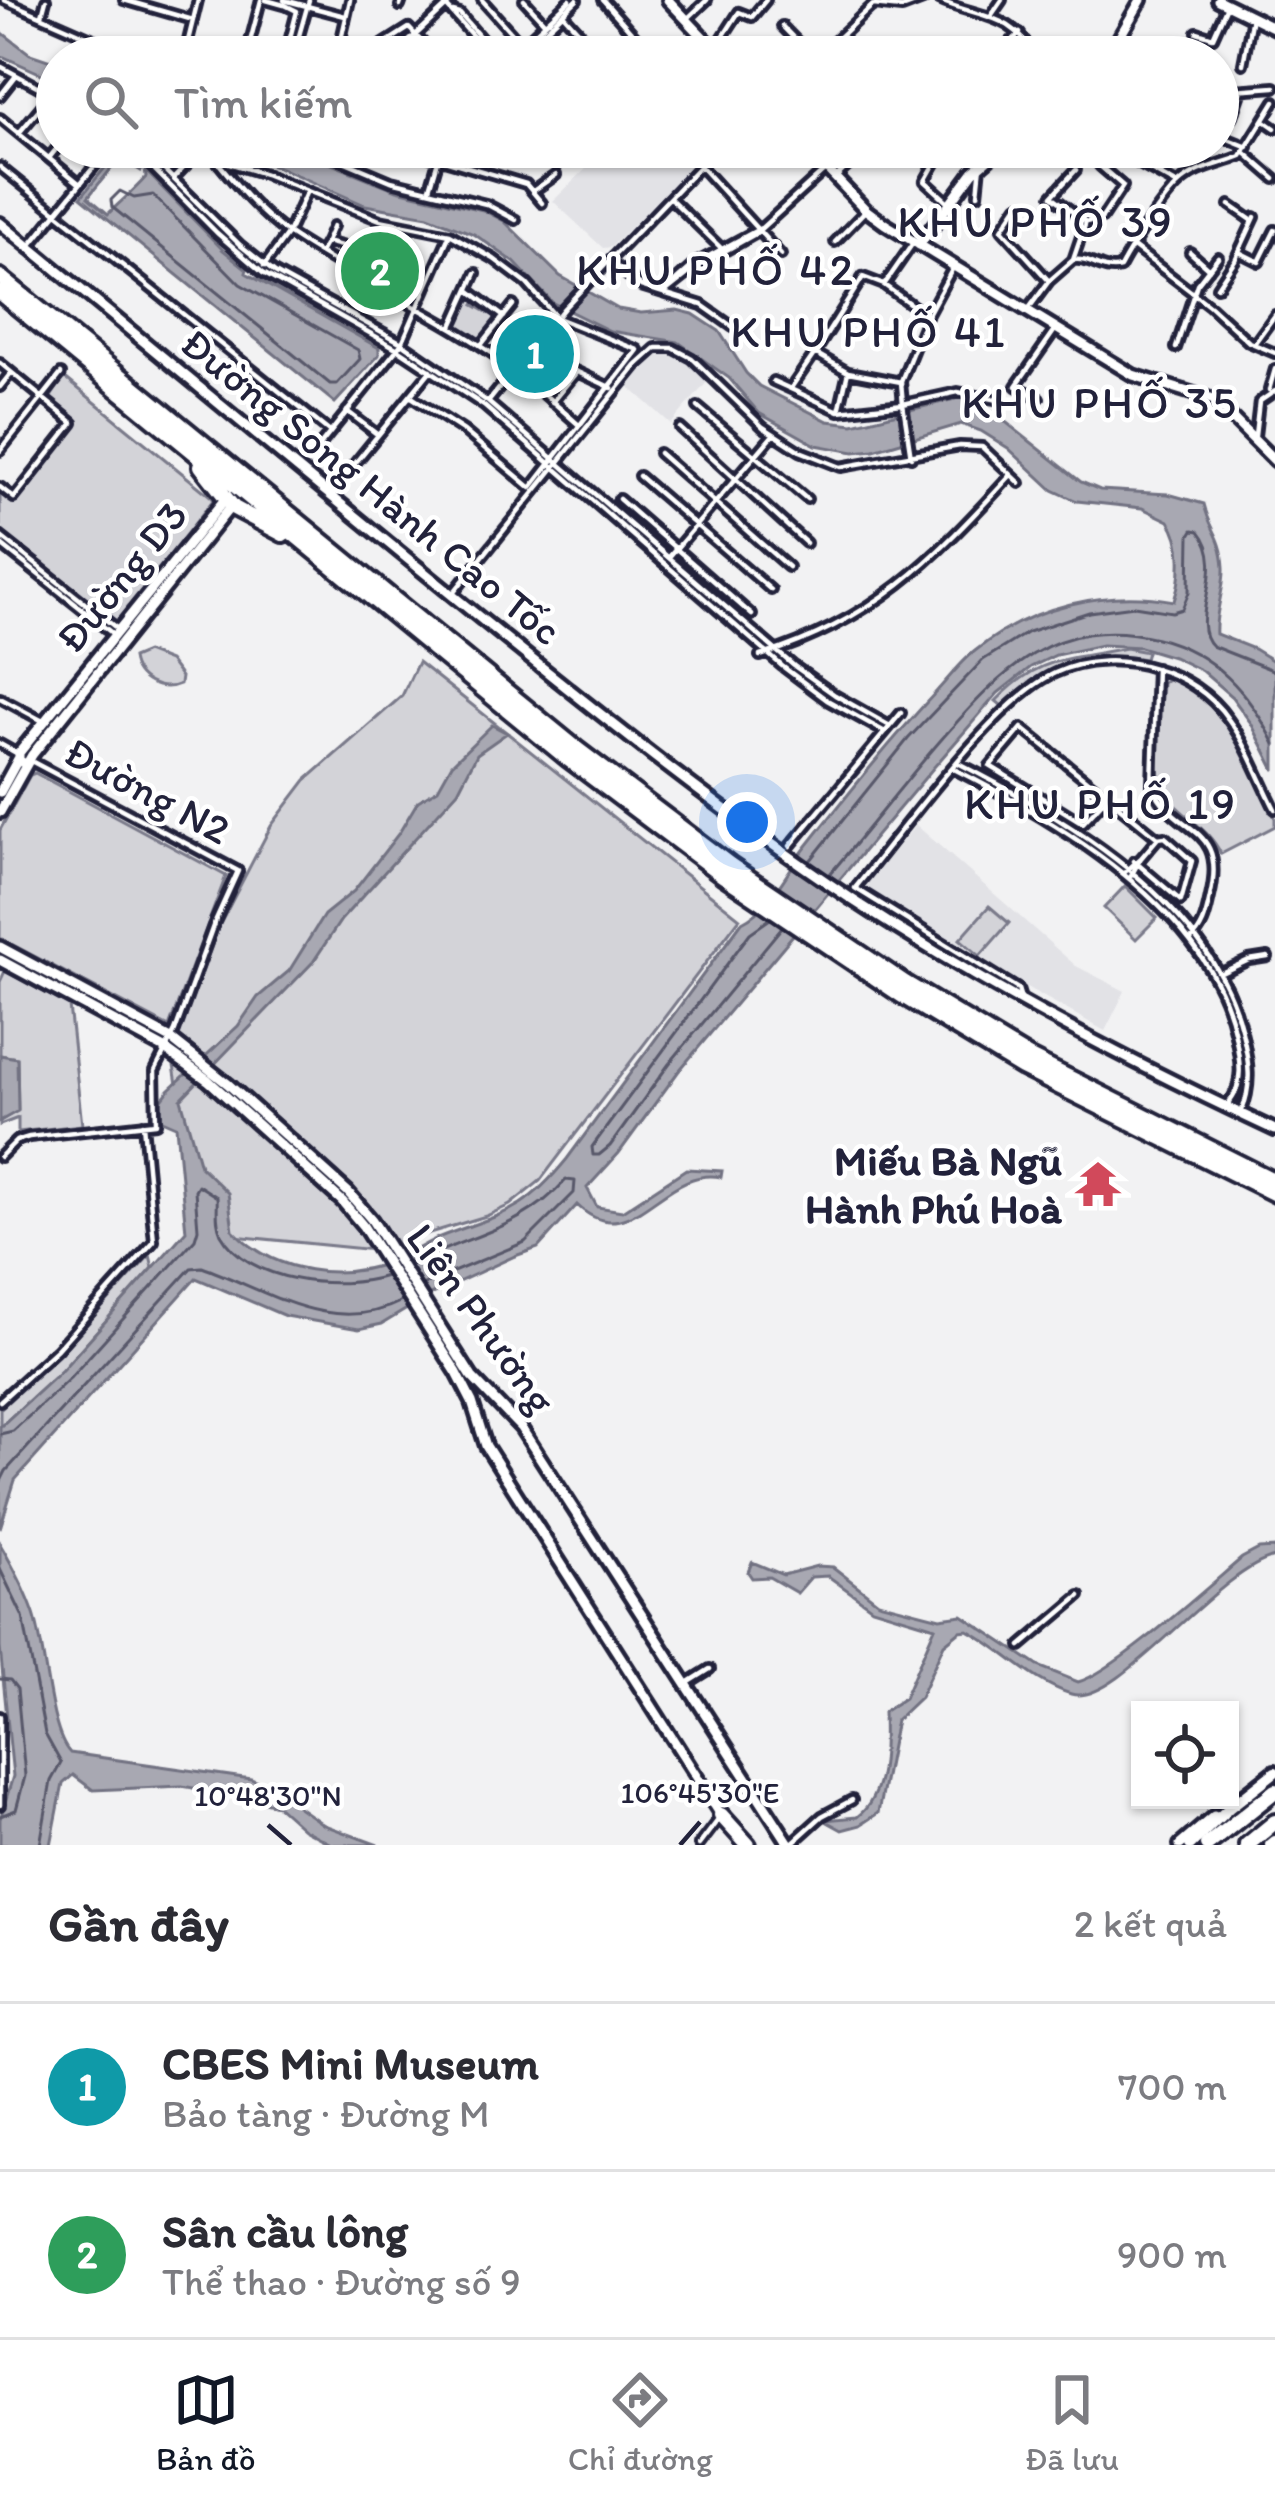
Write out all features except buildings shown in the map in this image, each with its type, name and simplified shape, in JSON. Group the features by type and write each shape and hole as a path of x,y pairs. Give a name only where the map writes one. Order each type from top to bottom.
{"highway":[{"path":"0,267 143,403 228,502 329,564"},
{"path":"0,277 143,403"},
{"path":"0,293 143,403 631,800"},
{"path":"0,304 143,403"},
{"path":"173,436 329,564 806,934 1106,1112 1275,1194"},
{"path":"946,1016 1275,1180"},
{"path":"1207,1845 1275,1791"},
{"path":"721,1815 744,1845"},
{"path":"1247,1845 1275,1822"}],"main road":[{"path":"1239,1800 1275,1772"},
{"path":"1190,1845 1227,1809"}],"street":[{"path":"4,0 88,36"},
{"path":"42,15 46,0"},
{"path":"124,0 193,20"},
{"path":"189,36 198,0"},
{"path":"252,36 263,0 308,3 345,16"},
{"path":"341,36 350,0"},
{"path":"396,36 409,28 415,35 453,0"},
{"path":"482,0 514,36"},
{"path":"524,0 547,25"},
{"path":"533,36 574,0"},
{"path":"539,36 574,0"},
{"path":"603,0 632,36"},
{"path":"668,0 702,36"},
{"path":"686,20 707,0"},
{"path":"727,36 739,12 753,17 766,0"},
{"path":"839,36 874,2 902,8 923,0"},
{"path":"939,0 1002,19 1022,36"},
{"path":"991,16 1003,0"},
{"path":"1120,36 1141,0"},
{"path":"285,2 296,11 293,36"},
{"path":"295,36 308,3"},
{"path":"1213,36 1223,3 1275,28"},
{"path":"446,5 475,36"},
{"path":"563,14 583,36"},
{"path":"1243,64 1252,17"},
{"path":"782,26 793,36"},
{"path":"1197,32 1210,36"},
{"path":"1017,36 1020,33"},
{"path":"0,66 36,87"},
{"path":"0,96 16,76"},
{"path":"1239,89 1275,88"},
{"path":"1239,100 1243,90"},
{"path":"1239,154 1275,100"},
{"path":"19,133 36,115"},
{"path":"0,118 36,147"},
{"path":"1264,122 1275,128"},
{"path":"1239,146 1275,179"},
{"path":"0,167 330,432"},
{"path":"61,168 80,184"},
{"path":"29,247 93,168"},
{"path":"156,168 263,268 400,346 486,404 776,651 888,729"},
{"path":"160,168 171,181"},
{"path":"171,181 184,168"},
{"path":"222,168 288,233 452,326 514,369"},
{"path":"230,177 233,168"},
{"path":"242,168 380,220 450,234 527,284 557,318 637,349 638,355 555,463 530,488 464,431 410,396"},
{"path":"360,168 391,181 486,204 516,220"},
{"path":"430,188 436,168"},
{"path":"467,168 526,184 542,203"},
{"path":"486,404 564,308 698,168"},
{"path":"702,168 781,255"},
{"path":"835,178 846,168"},
{"path":"933,168 925,182 948,202"},
{"path":"884,285 978,168"},
{"path":"977,194 981,168"},
{"path":"1086,222 1102,218 1123,186 1102,168"},
{"path":"1148,168 1178,185"},
{"path":"1162,175 1164,168"},
{"path":"1028,311 1049,280 1073,260 1109,271 1120,268 1178,185 1206,168"},
{"path":"665,292 697,265 761,228 826,169 866,210 916,244 1132,375 1214,400 1275,460"},
{"path":"1076,170 1052,196 1086,222"},
{"path":"533,191 556,175"},
{"path":"263,268 288,233 306,193"},
{"path":"671,198 722,250"},
{"path":"1018,205 1003,229 1049,280"},
{"path":"1217,286 1254,219 1230,205"},
{"path":"835,242 866,210"},
{"path":"1239,252 1259,262 1275,229 1267,220"},
{"path":"1073,260 1086,222"},
{"name":"Đường Song Hành Cao Tốc","path":"0,223 706,797 924,945 1022,1003"},
{"path":"321,251 333,226"},
{"path":"317,448 400,346 450,234"},
{"path":"326,242 395,260"},
{"path":"384,287 402,244"},
{"path":"1132,246 1254,344 1272,351 1275,341"},
{"path":"1190,253 1224,278"},
{"path":"1176,348 1193,293 1218,257"},
{"path":"610,262 640,286 702,305 733,327"},
{"path":"910,457 901,382 927,316 954,266"},
{"path":"452,326 476,273"},
{"path":"790,389 862,277 884,285 927,316"},
{"path":"468,290 504,316"},
{"path":"481,345 513,305"},
{"path":"1254,344 1275,315"},
{"path":"1039,398 1016,386 1055,329"},
{"path":"400,346 486,404"},
{"path":"452,595 555,463 656,348 673,348 692,358 773,435 842,467 960,446 982,447 1020,483"},
{"path":"815,353 848,372 901,382"},
{"path":"580,426 536,387 556,362 612,388"},
{"path":"0,363 74,424 14,498 0,487"},
{"path":"1255,440 1259,402 1272,387 1275,369"},
{"path":"329,494 431,370"},
{"path":"552,402 577,372"},
{"path":"838,411 848,372"},
{"path":"0,387 11,373"},
{"path":"0,451 61,374"},
{"path":"773,381 838,411 958,392 999,400"},
{"path":"1266,395 1275,392"},
{"path":"698,407 807,500"},
{"path":"347,411 378,435"},
{"path":"680,428 806,543"},
{"path":"669,557 773,435"},
{"path":"659,453 788,567"},
{"path":"555,463 764,655 827,700 888,729"},
{"path":"764,655 806,642 881,601 940,553 1011,475"},
{"path":"639,476 771,590"},
{"path":"620,499 752,615"},
{"name":"Đường D3","path":"0,792 228,502"},
{"path":"0,540 121,636"},
{"path":"1275,809 1219,707 1188,682 1156,668 1098,662 1054,674 1020,696 855,889 1018,989 1022,1003 1275,1130"},
{"path":"1156,668 1152,785 1161,801 1204,839 1214,857 1213,885 1202,929 1193,938"},
{"path":"0,698 50,725"},
{"path":"790,846 901,713"},
{"path":"1108,796 1083,823 990,766 1022,728 1108,796 1158,838 1171,838 1192,861 1184,897 1175,898 1138,862"},
{"name":"Đường N2","path":"0,744 238,872 168,1044"},
{"name":"Đường D3","path":"1,810 25,757"},
{"path":"956,766 1051,814 1127,875 1193,938 1221,973 1237,1011 1249,1090 1241,1114"},
{"path":"1127,875 1158,838"},
{"path":"1193,938 1232,1019 1240,1076 1226,1106"},
{"name":"Liên Phường","path":"0,947 28,969"},
{"path":"1221,973 1249,959 1268,957"},
{"name":"Liên Phường","path":"0,960 28,969 168,1044 245,1100 348,1192 447,1347 512,1418 790,1845"},
{"path":"0,1157 29,1137 156,1123 153,1079 168,1044"},
{"path":"0,1401 57,1348 154,1240 143,1124"},
{"name":"Liên Phường","path":"447,1347 483,1436 561,1568 721,1815"},
{"path":"483,1436 492,1418 512,1418"},
{"path":"1021,1646 1080,1596"},
{"path":"686,1684 710,1669"},
{"path":"0,1716 0,1805"},
{"path":"790,1845 822,1816 852,1800"},
{"path":"1180,1845 1225,1809"},
{"path":"699,1845 721,1815"}],"shaded area":[{"path":"587,168 688,168 611,247 603,248 553,201"},
{"path":"329,246 389,262 384,281 328,253"},
{"path":"471,296 477,300 474,305 496,322 480,340 456,326"},
{"path":"661,351 681,358 708,381 671,424 627,385 651,355"},
{"path":"64,377 214,499 117,622 0,530 0,493 14,503 76,424 49,400"},
{"path":"1125,648 1147,652 1145,659 1105,656 1068,664 1033,680 1002,706 996,701 1041,667"},
{"path":"146,652 169,661 181,677 180,684 157,686 143,678 132,658"},
{"path":"418,662 740,918 540,1181 510,1205 416,1237 394,1252 205,1233 200,1229 172,1053 219,926 271,826 306,780 402,696"},
{"path":"1167,679 1186,685 1219,715 1275,818 1275,826 1221,854 1162,788 1158,743 1162,683"},
{"path":"35,773 226,876 169,1027 0,938 0,830"},
{"path":"916,825 1076,966 1125,991 1105,1031 866,891 866,884"},
{"path":"1125,886 1157,918 1136,939 1104,908"},
{"path":"989,906 1009,923 980,956 960,939"},
{"path":"5,971 69,1006 82,1125 18,1132 18,1118 0,1125 18,1110 17,1058 0,1055 0,982"},
{"path":"150,1255 153,1268 62,1370 0,1427 0,1409 58,1356"}],"water":[{"path":"0,31 36,56 36,71 0,55"},
{"path":"105,168 112,168 88,197 108,214 146,177 145,170 246,273 379,348 379,355 335,403 81,197"},
{"path":"280,168 342,168 397,190 483,210 504,221 560,276 618,309 693,314 719,331 759,386 828,421 853,424 963,397 1007,423 1081,482 1100,490 1168,494 1204,504 1224,567 1216,634 1275,662 1275,770 1232,697 1202,671 1173,657 1140,647 1102,645 1056,655 1031,667 998,693 934,767 587,1188 597,1207 622,1211 686,1169 722,1171 721,1177 700,1177 682,1184 631,1216 614,1221 596,1218 577,1205 538,1248 430,1295 382,1324 359,1329 285,1316 196,1278 15,1480 0,1528 0,1427 62,1370 186,1231 176,1126 154,1110 238,1026 258,997 289,971 324,915 354,891 418,801 438,789 452,764 492,725 507,733 477,754 458,791 341,920 313,962 181,1099 200,1166 228,1193 233,1230 288,1265 332,1272 375,1267 525,1201 567,1159 742,922 770,898 854,787 965,660 1020,622 1070,604 1122,597 1174,601 1180,560 1169,521 1142,508 1077,501 1053,490 1008,448 961,424 874,450 854,452 816,445 759,413 729,378 678,342 610,331 553,303 514,262 474,234 428,216 365,205"},
{"path":"0,1055 17,1058 18,1111 0,1121"},
{"path":"0,1544 34,1614 57,1727 70,1753 251,1779 324,1825 378,1845 333,1845 303,1829 276,1805 244,1797 182,1786 93,1790 73,1775 63,1784 51,1845 0,1845 0,1819 13,1776 0,1648"},
{"path":"1275,1548 1275,1557 1225,1586 1140,1661 1090,1693 1057,1689 968,1630 960,1631 944,1644 920,1697 896,1720 878,1813 842,1830 824,1820 857,1817 873,1796 881,1769 883,1712 904,1698 935,1627 872,1608 828,1576 811,1577 797,1593 769,1577 752,1578 748,1572 752,1562 783,1575 833,1567 878,1602 940,1618 962,1615 1038,1666 1078,1682 1137,1646 1242,1558 1259,1549"}],"place":[{"name":"Sân cầu lông","path":"380,271"},
{"name":"CBES Mini Museum","path":"535,354"},
{"name":"Miếu Bà Ngũ Hành Phú Hoà","path":"1098,1184"}],"district":[{"name":"KHU PHỐ 39","path":"1036,221"},
{"name":"KHU PHỐ 42","path":"716,269"},
{"name":"KHU PHỐ 41","path":"869,331"},
{"name":"KHU PHỐ 35","path":"1100,402"},
{"name":"KHU PHỐ 19","path":"1101,803"}]}
